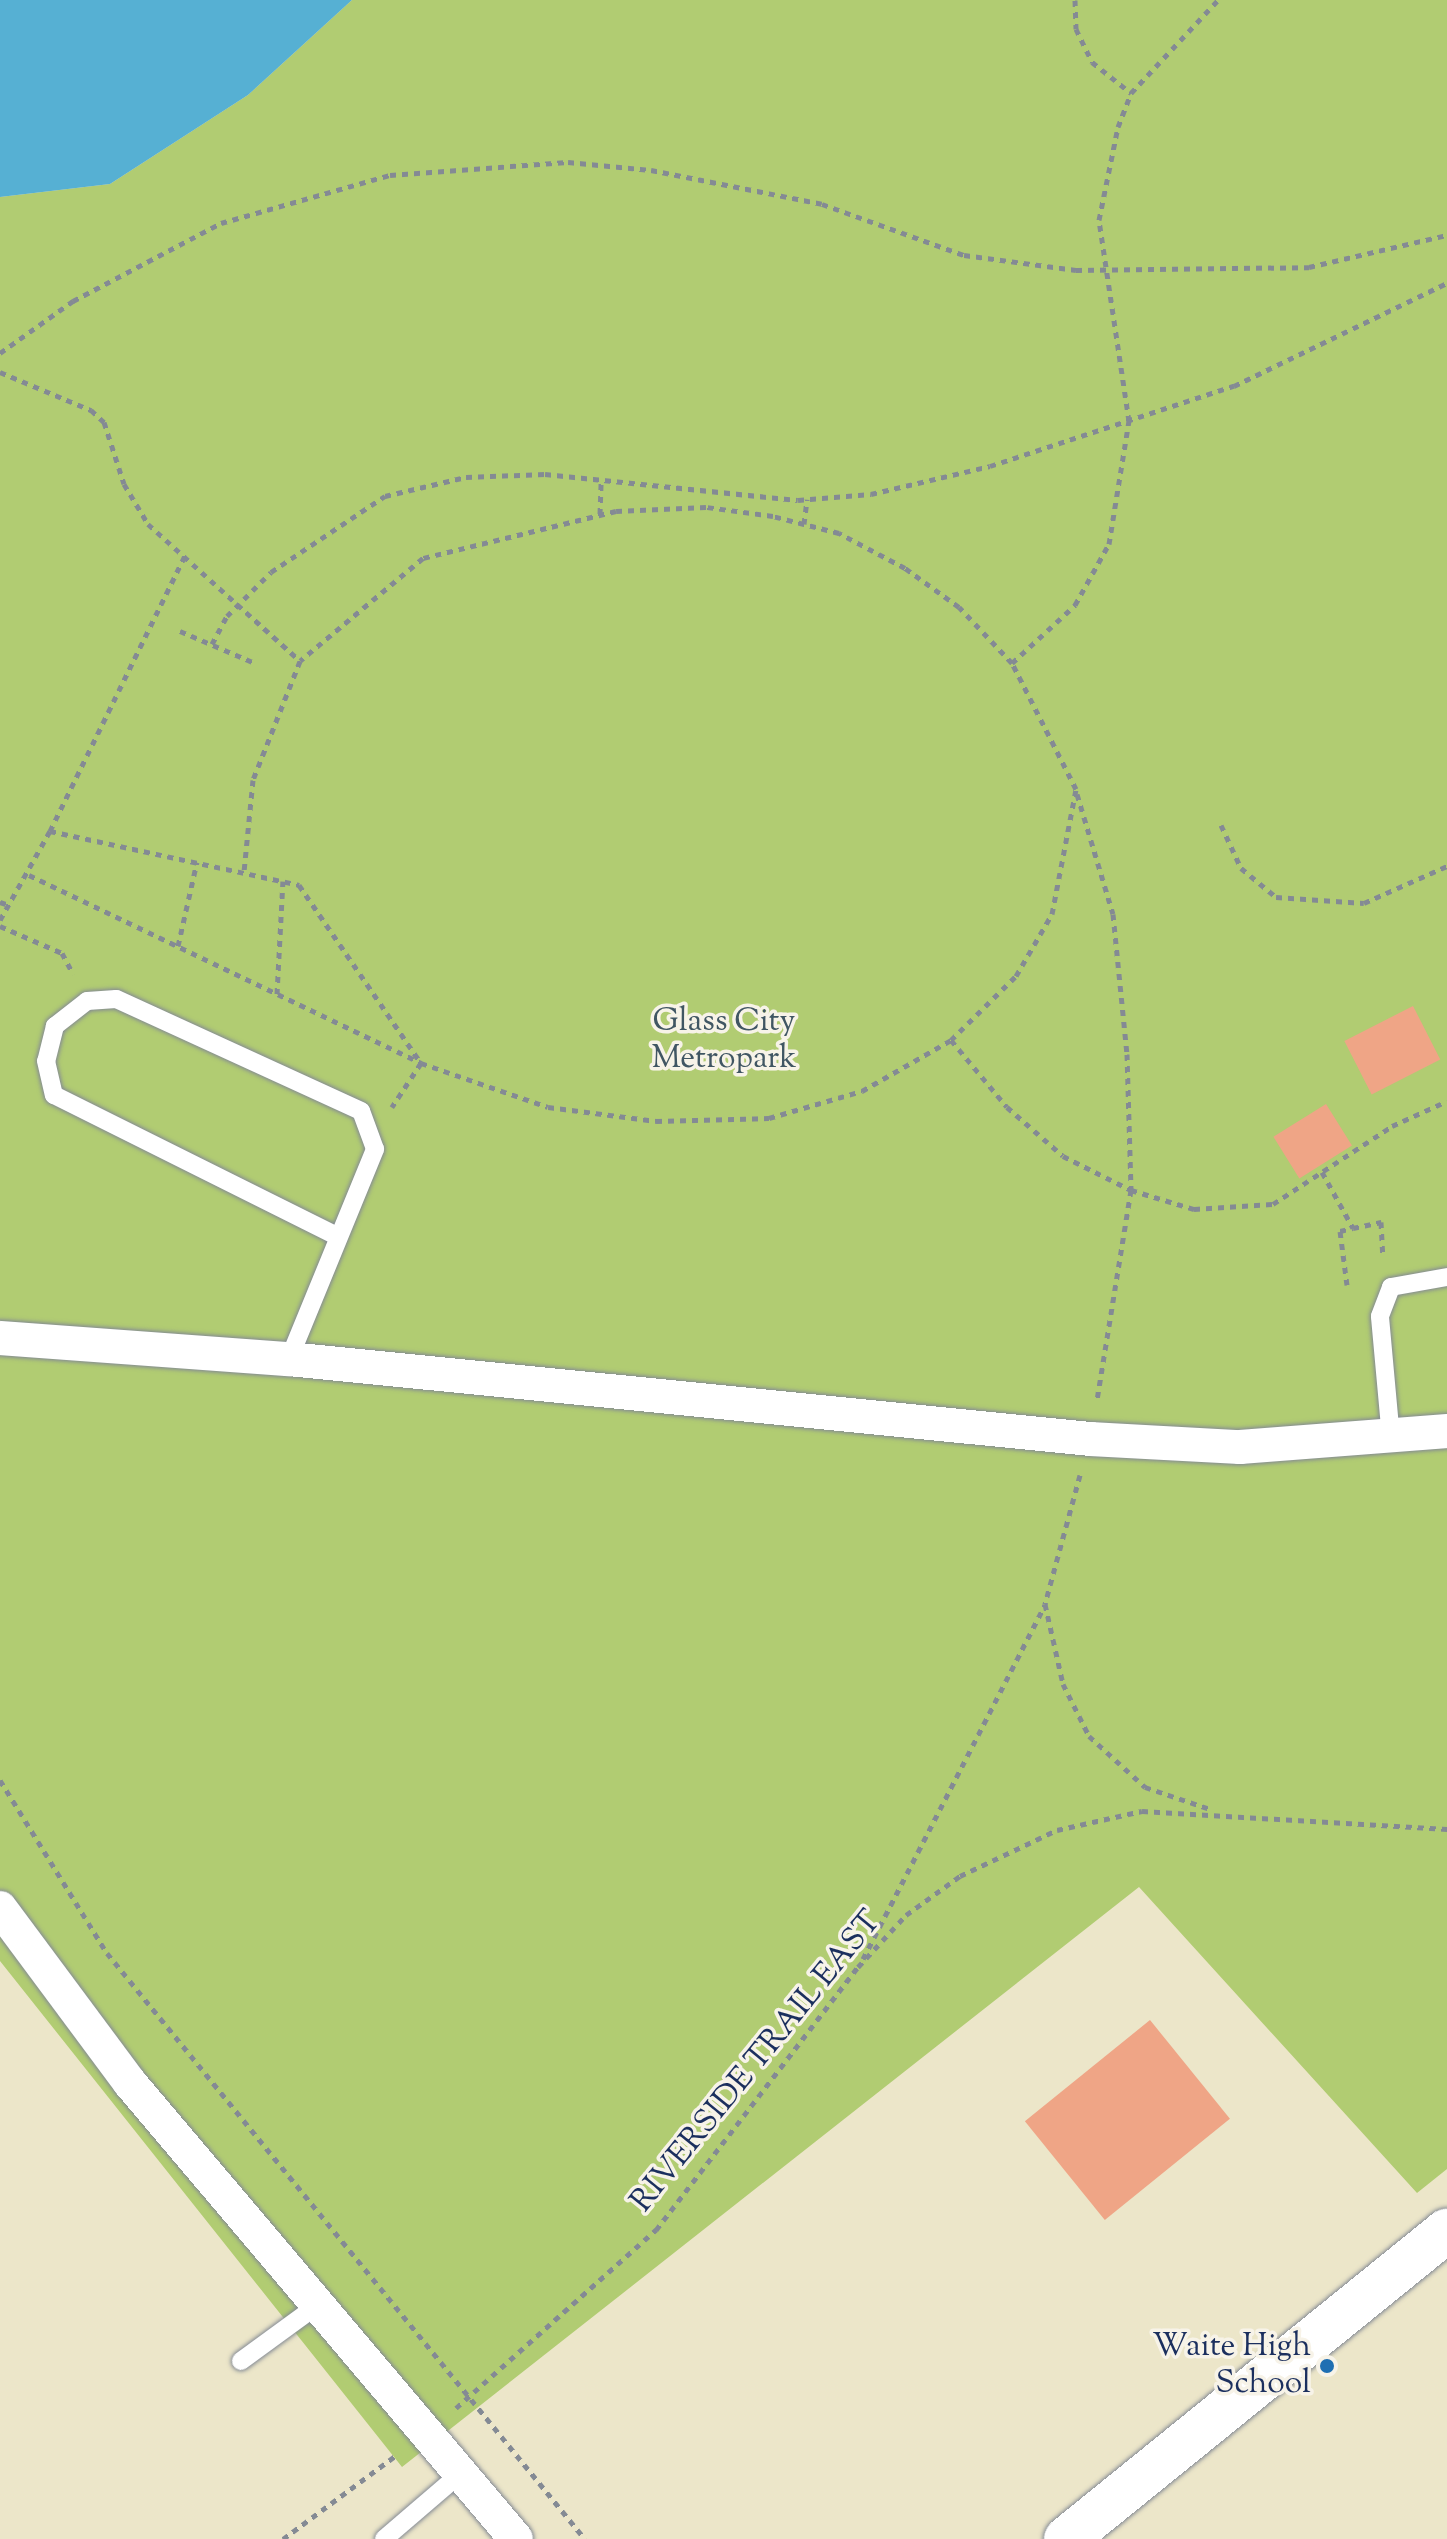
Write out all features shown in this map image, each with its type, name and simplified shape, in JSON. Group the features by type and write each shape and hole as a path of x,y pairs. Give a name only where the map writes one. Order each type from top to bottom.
{"main road":[{"path":"1066,2539 1447,2231"}],"street":[{"path":"0,1338 289,1359 1090,1439 1240,1447 1391,1438 1447,1431"},
{"path":"0,1908 121,2071 516,2539"}],"lane":[{"path":"289,1359 339,1237 375,1149 361,1111 116,999 87,1001 55,1026 46,1061 54,1095 339,1237"},
{"path":"1391,1438 1380,1316 1391,1287 1447,1277"},
{"path":"241,2361 319,2304"},
{"path":"384,2539 461,2473"}],"path":[{"path":"1075,0 1076,29 1092,62 1131,93"},
{"path":"1012,663 1075,605 1109,544 1129,421 1104,271 1099,220 1105,174 1131,93 1218,0"},
{"path":"0,353 73,301 221,223 420,173 568,162 651,170 822,204 964,255 1104,271 1309,267 1447,235"},
{"path":"212,644 227,616 271,572 385,496 424,484 545,474 706,494 807,499 871,494 990,466 1234,386 1447,283"},
{"path":"0,372 91,410 104,422 134,503 185,555 300,661"},
{"path":"600,514 601,481"},
{"path":"706,494 706,507"},
{"path":"804,524 807,499"},
{"path":"244,871 253,780 300,661 423,558 600,514 706,507 804,524 839,533 905,568 959,607 1012,663 1076,789 1113,914 1131,1190 1090,1439 1045,1604 858,1967"},
{"path":"0,920 29,875 185,555"},
{"path":"180,631 255,663"},
{"path":"29,875 421,1063 548,1107 656,1121 769,1118 862,1091 951,1040 1016,976 1052,914 1076,789"},
{"path":"1221,825 1241,868 1276,897 1364,903 1447,866"},
{"path":"50,831 299,885 421,1063"},
{"path":"178,946 197,862"},
{"path":"277,994 283,881"},
{"path":"0,902 9,905"},
{"path":"0,926 62,953 87,1001"},
{"path":"951,1040 1007,1107 1063,1156 1131,1190 1227,1211 1273,1204 1322,1172 1447,1101"},
{"path":"368,1131 421,1063"},
{"path":"1322,1172 1353,1228"},
{"path":"1347,1285 1340,1231 1381,1222 1391,1287"},
{"path":"1045,1604 1063,1684 1089,1736 1145,1787 1218,1812"},
{"path":"0,1780 107,1953 585,2539"},
{"name":"RIVERSIDE TRAIL EAST","path":"283,2539 469,2397 656,2230 858,1967 906,1915 1015,1847 1110,1815 1218,1812 1311,1826 1447,1829"}],"green space":[{"name":"Glass City Metropark","path":"352,0 1447,0 1447,2169 1417,2193 1139,1887 402,2467 0,1961 0,197 110,184 248,95"}],"water":[{"path":"0,0 352,0 248,95 110,184 0,197"}],"building":[{"path":"1413,1006 1440,1059 1372,1094 1344,1041"},
{"path":"1326,1104 1352,1146 1299,1178 1273,1137"},
{"path":"1150,2020 1230,2119 1105,2220 1025,2121"}],"place":[{"name":"Waite High School","path":"1327,2366"}]}
